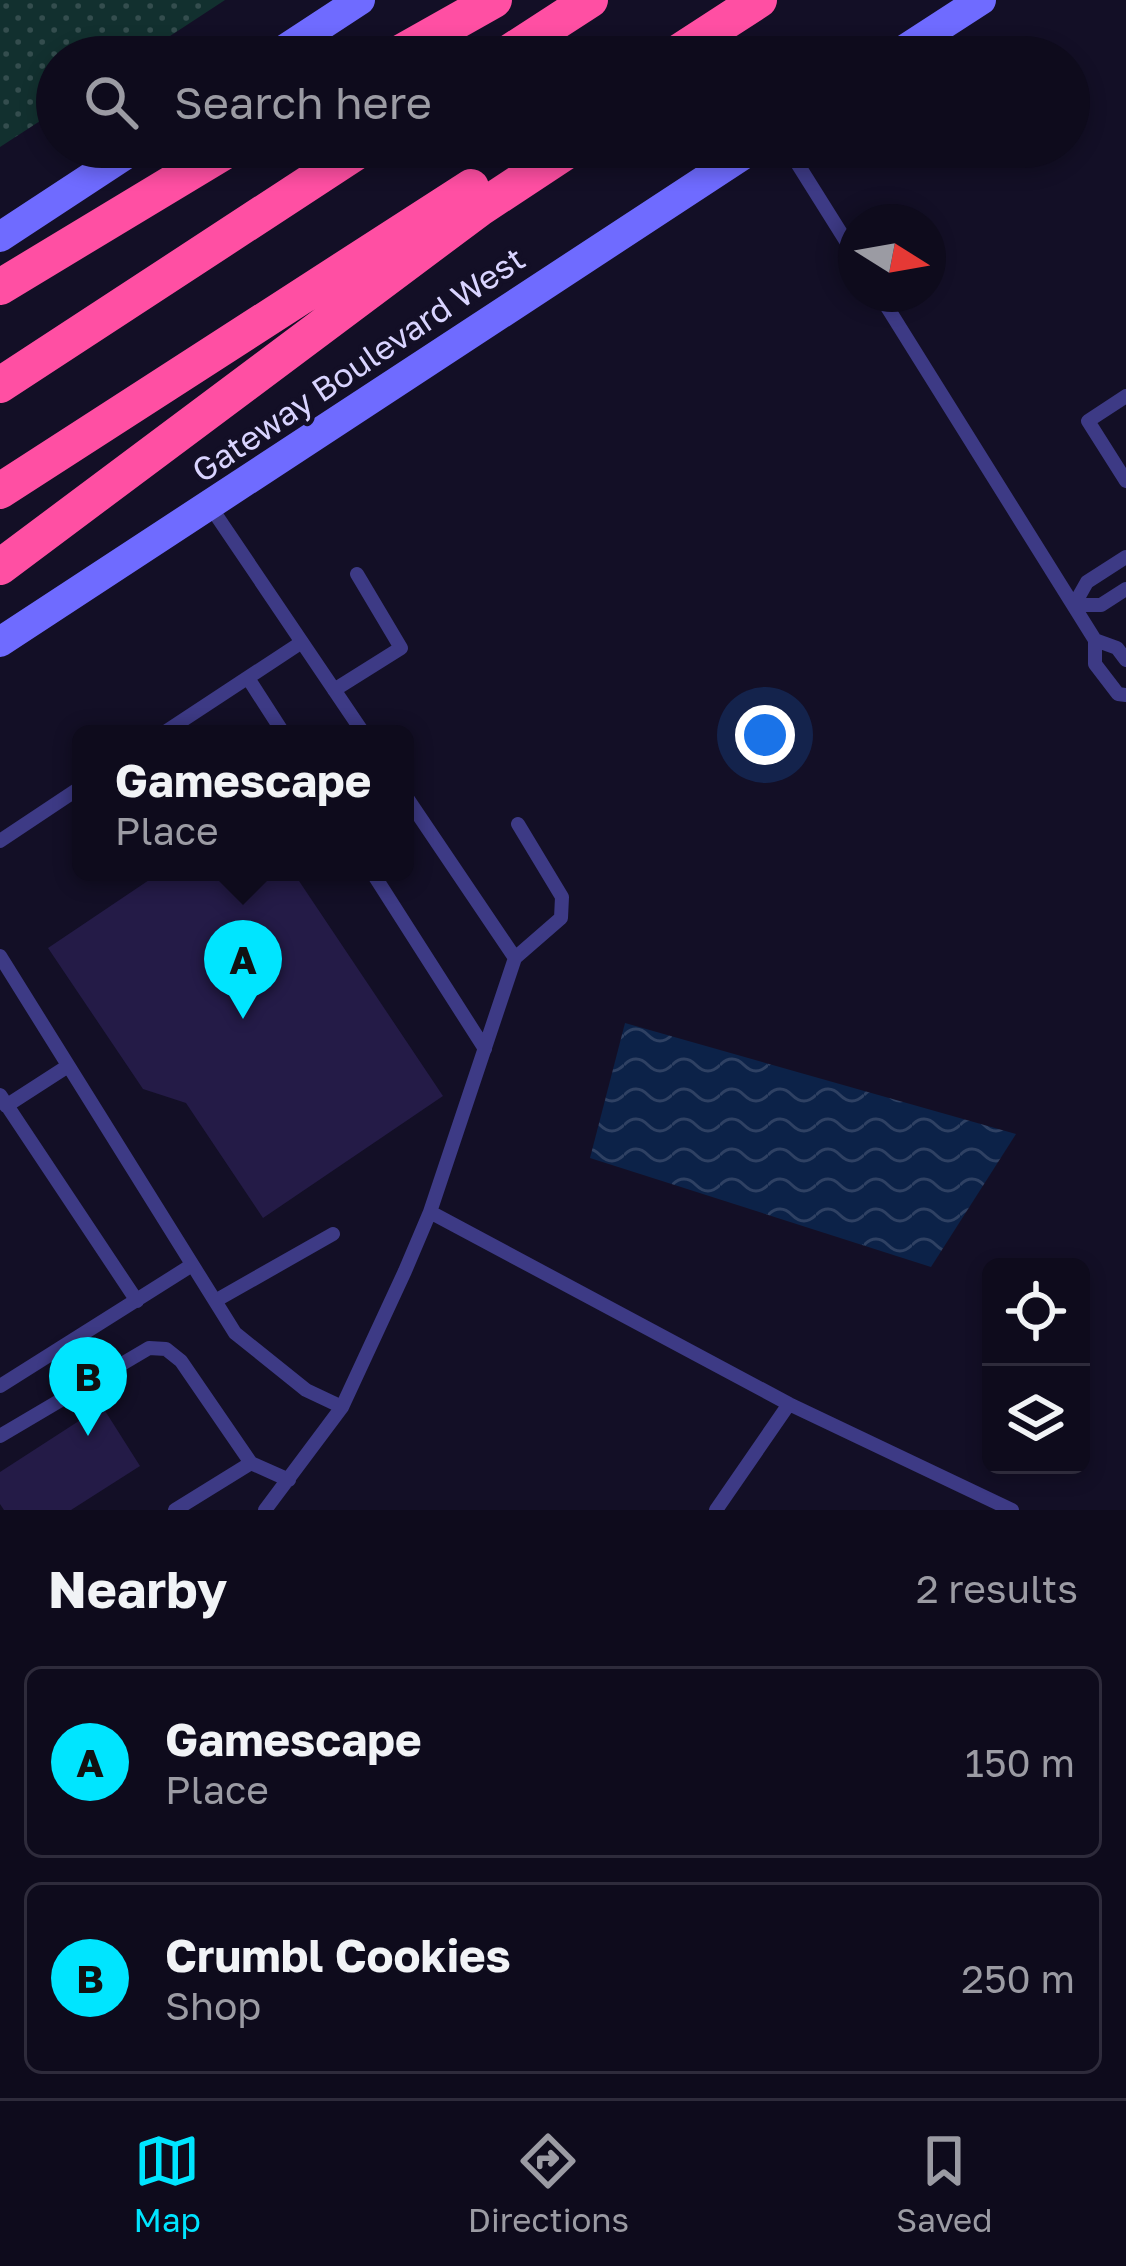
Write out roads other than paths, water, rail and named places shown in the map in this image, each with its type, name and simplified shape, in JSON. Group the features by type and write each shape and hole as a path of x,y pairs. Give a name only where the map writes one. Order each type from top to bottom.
{"highway":[{"path":"430,36 494,0"},
{"path":"534,36 590,0"},
{"path":"703,36 759,0"},
{"path":"730,36 778,0"},
{"path":"0,287 197,168"},
{"path":"0,385 332,168"},
{"path":"0,490 499,168"},
{"path":"0,568 428,246 541,168"}],"main road":[{"path":"305,36 360,0"},
{"path":"925,36 981,0"},
{"path":"0,237 104,168"},
{"name":"Gateway Boulevard West","path":"0,642 723,168"}],"lane":[{"path":"800,168 838,228"},
{"path":"890,312 1095,640 1095,664 1118,694 1126,695"},
{"path":"1126,396 1088,421 1126,481"},
{"path":"210,506 358,725"},
{"path":"1074,605 1087,582 1126,557"},
{"path":"334,690 401,647 357,574"},
{"path":"1074,605 1101,605 1126,589"},
{"path":"1095,640 1117,648 1126,660"},
{"path":"176,725 302,642"},
{"path":"248,678 278,725"},
{"path":"0,841 72,794"},
{"path":"414,808 515,958"},
{"path":"265,1510 342,1407 430,1212 515,958 560,918 562,897 518,824"},
{"path":"378,881 484,1049"},
{"path":"0,956 235,1333 306,1390 342,1407"},
{"path":"68,1066 3,1100 137,1300"},
{"path":"430,1212 789,1404 1012,1510"},
{"path":"214,1301 333,1234"},
{"path":"0,1386 193,1265"},
{"path":"0,1436 149,1348 166,1349 181,1361 251,1463 289,1480"},
{"path":"716,1510 789,1404"},
{"path":"175,1510 251,1463"}],"water":[{"path":"625,1023 1016,1134 931,1267 590,1158"}],"place":[{"name":"Gamescape","path":"243,1019"},
{"name":"Crumbl Cookies","path":"88,1436"}]}
